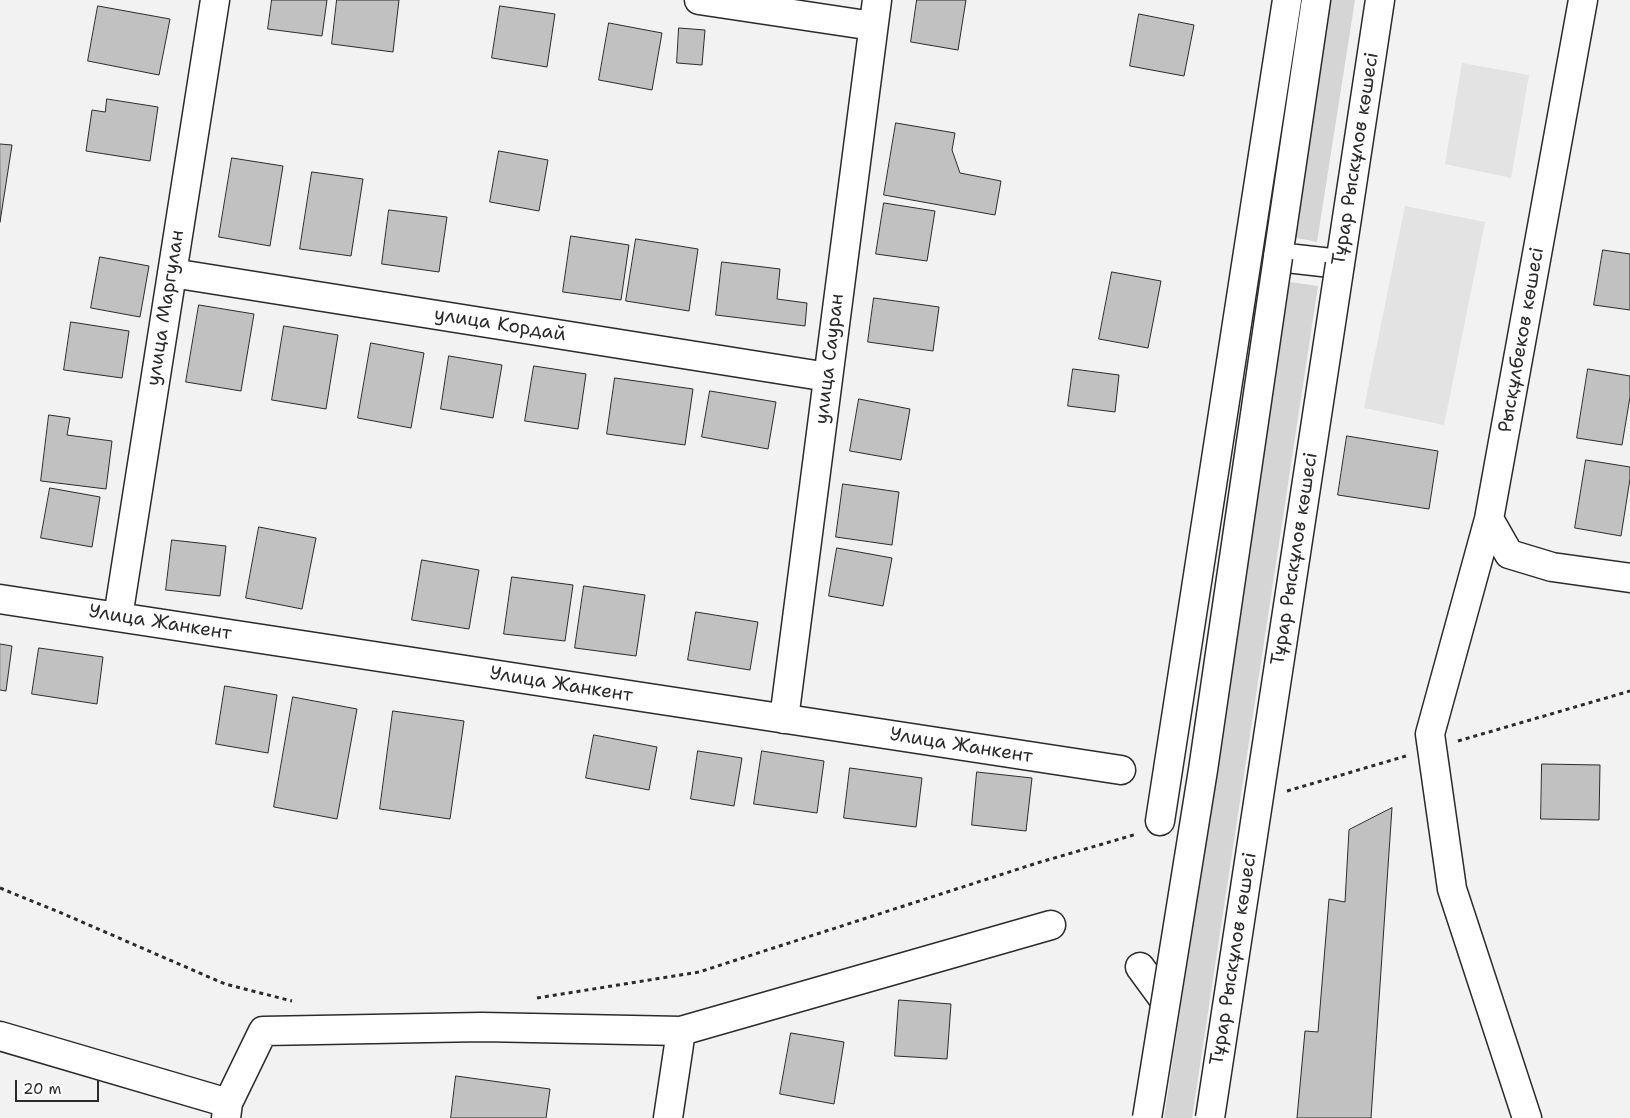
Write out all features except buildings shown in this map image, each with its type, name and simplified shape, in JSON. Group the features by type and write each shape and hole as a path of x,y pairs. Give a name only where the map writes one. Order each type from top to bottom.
{"street":[{"name":"улица Маргулан","path":"118,617 215,0"},
{"path":"699,0 875,13"},
{"path":"1150,827 1287,0"},
{"path":"1147,1118 1203,770 1316,0"},
{"name":"Тұрар Рыскұлов көшесі","path":"1210,1118 1380,0"},
{"name":"Рысқұлбеков көшесі","path":"1527,1118 1452,890 1430,734 1489,519 1583,0"},
{"name":"улица Сауран","path":"784,719 875,13"},
{"path":"1278,257 1340,264"},
{"name":"улица Кордай","path":"172,273 828,376"},
{"path":"1489,519 1509,554 1552,567 1630,578"},
{"name":"Улица Жанкент","path":"0,599 1121,770"},
{"path":"0,1036 227,1110 263,1030 482,1027 681,1031 1051,925"},
{"path":"1140,967 1166,1002"},
{"path":"668,1118 681,1031"}],"path":[{"path":"1281,792 1630,692"},
{"path":"529,999 700,972 1150,827"},
{"path":"0,888 225,984 293,1001"}],"shaded area":[{"path":"1330,0 1355,0 1317,242 1293,237"},
{"path":"1462,63 1529,75 1511,178 1445,164"},
{"path":"1405,206 1485,222 1444,425 1364,408"},
{"path":"1290,282 1318,286 1192,1118 1164,1118"}]}
